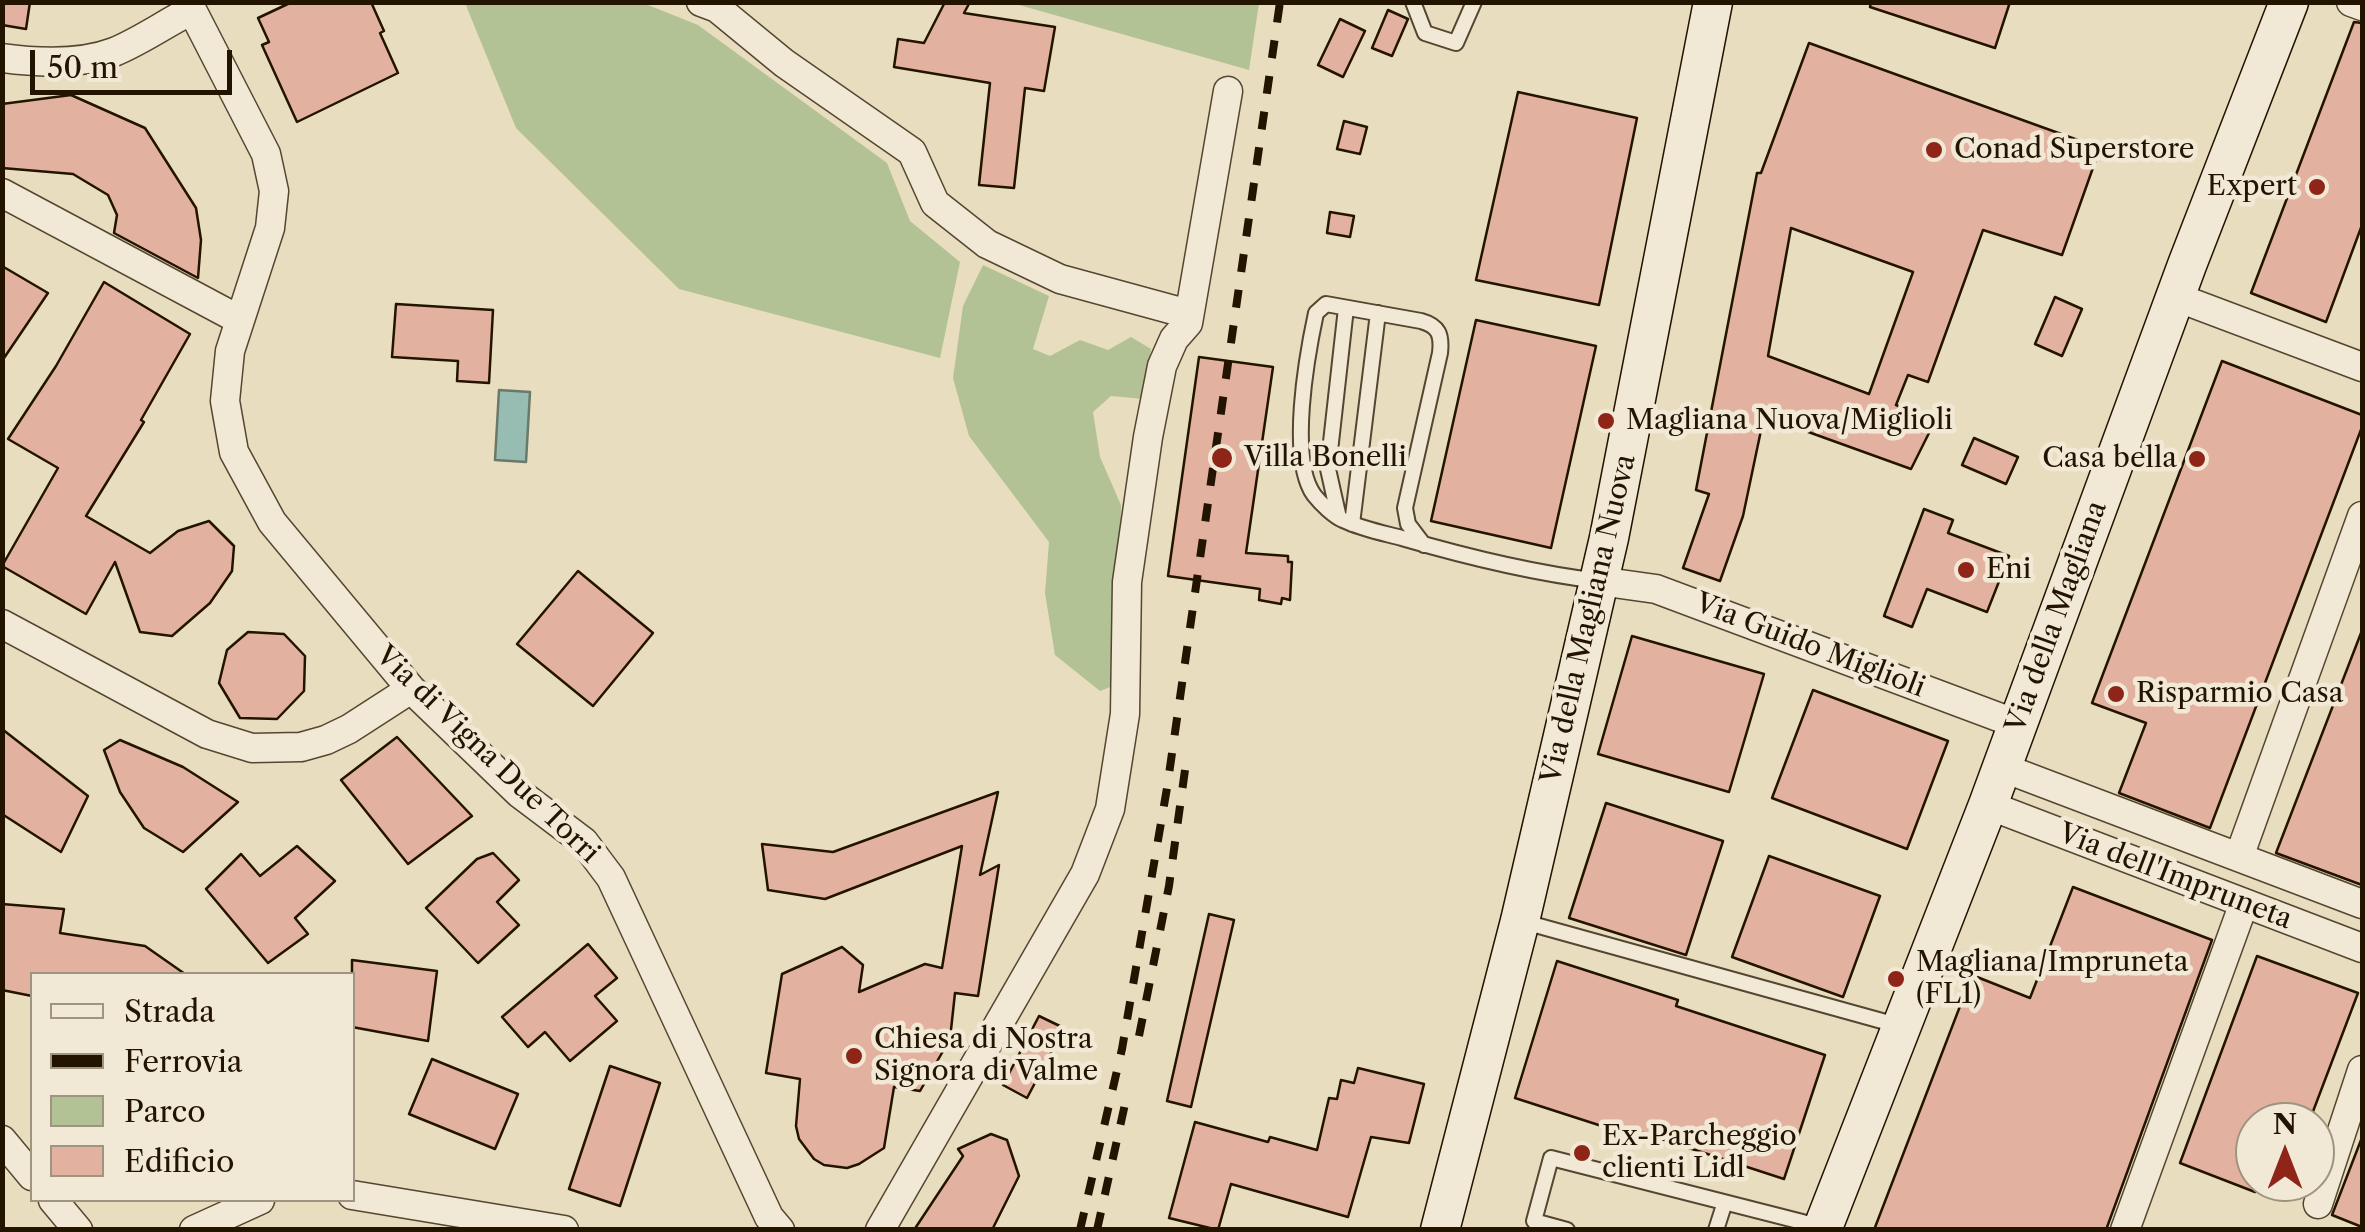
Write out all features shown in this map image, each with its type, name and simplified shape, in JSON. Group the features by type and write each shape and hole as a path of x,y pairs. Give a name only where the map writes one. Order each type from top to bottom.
{"main road":[{"name":"Via della Magliana Nuova","path":"1440,1230 1520,921 1600,582 1713,2"},
{"name":"Via della Magliana","path":"1822,1228 1988,805 2289,2"}],"street":[{"path":"701,2 717,8 784,63 912,152 935,203 987,244 1060,279 1180,312 1188,324"},
{"path":"2351,2 2362,6"},
{"path":"2,58 40,62 92,59 116,51 194,6"},
{"name":"Via di Vigna Due Torri","path":"194,6 266,154 274,191 270,228 230,351 226,401 234,452 272,522 411,689 519,793 584,842 604,867 766,1225"},
{"path":"880,1230 1084,874 1110,809 1125,714 1127,582 1148,437 1162,366 1174,338 1188,324 1228,91"},
{"path":"2,193 238,320"},
{"path":"2176,298 2362,367"},
{"path":"2239,857 2362,516"},
{"name":"Via Guido Miglioli","path":"1600,582 1656,589 2017,724"},
{"path":"2,624 207,734 252,748 301,747 326,740 411,689"},
{"name":"Via dell'Impruneta","path":"2001,768 2362,904"},
{"name":"Via dell'Impruneta","path":"1988,805 2362,948"},
{"path":"2125,1230 2244,903"},
{"path":"2318,1204 2362,1070"},
{"path":"2,1140 30,1174"},
{"path":"355,1195 564,1230"},
{"path":"54,1202 78,1230"},
{"path":"194,1230 256,1202"}],"lane":[{"path":"1413,2 1425,33 1456,43 1474,2"},
{"path":"1424,545 1408,524 1405,508 1441,336 1430,324 1326,304 1316,313 1306,376 1302,448 1304,472 1314,496 1345,521 1424,545 1540,573 1600,582"},
{"path":"1345,521 1328,469 1346,308"},
{"path":"1345,521 1378,313"},
{"path":"1520,921 1902,1026"},
{"path":"1567,1230 1534,1221 1551,1158 1822,1228"},
{"path":"1716,1230 1724,1205"}],"green space":[{"path":"465,3 643,3 698,25 887,163 910,221 960,262 940,358 679,289 516,128"},
{"path":"1012,3 1259,3 1249,70"},
{"path":"983,265 1049,296 1033,349 1050,356 1080,340 1108,350 1131,337 1151,349 1144,399 1111,396 1093,412 1100,457 1121,505 1118,684 1100,691 1055,655 1045,593 1049,542 969,436 953,378 963,306"}],"water":[{"path":"499,390 530,392 526,462 495,460"}],"building":[{"path":"2,2 30,2 26,29 2,25"},
{"path":"292,2 371,2 398,73 297,122 262,45 269,42 258,18"},
{"path":"945,2 970,2 964,13 1055,27 1044,91 1025,88 1014,188 979,185 990,83 894,67 898,39 924,43"},
{"path":"1871,2 2010,2 1995,48 1870,7"},
{"path":"1388,10 1408,19 1392,56 1372,48"},
{"path":"1340,19 1365,31 1343,77 1318,65"},
{"path":"2354,22 2362,23 2362,225 2326,322 2251,293"},
{"path":"1809,43 2100,148 2062,255 1983,230 1928,382 1908,375 1896,405 1935,421 1911,469 1764,416 1743,516 1720,581 1683,568 1709,494 1696,490 1757,173 1761,173","holes":["1791,228 1913,272 1869,394 1768,356"]},
{"path":"1518,92 1637,118 1599,305 1476,280"},
{"path":"71,95 145,128 196,208 201,240 198,278 114,233 117,215 108,195 73,174 2,168 2,104"},
{"path":"1344,121 1367,127 1360,154 1337,149"},
{"path":"1330,212 1354,216 1350,237 1327,233"},
{"path":"2,266 48,293 2,361"},
{"path":"104,282 190,334 141,420 144,422 86,516 150,553 178,531 209,521 234,546 232,571 210,603 172,636 140,632 115,562 86,614 2,566 58,468 8,439"},
{"path":"2055,297 2082,309 2062,356 2035,344"},
{"path":"396,304 493,310 489,383 457,381 458,361 392,357"},
{"path":"1476,320 1596,346 1551,548 1431,521"},
{"path":"1199,357 1273,367 1246,553 1288,556 1288,562 1292,562 1290,600 1282,598 1281,604 1259,600 1260,589 1168,576"},
{"path":"2222,361 2362,415 2362,427 2210,828 2119,793 2146,723 2092,703"},
{"path":"1974,438 2018,457 2006,484 1962,465"},
{"path":"1924,509 1953,520 1948,533 2009,556 1987,612 1927,589 1912,627 1884,616"},
{"path":"578,571 653,633 593,706 517,644"},
{"path":"248,632 284,634 305,656 304,691 277,719 240,718 219,683 227,650"},
{"path":"2362,634 2362,885 2276,853"},
{"path":"1632,636 1764,674 1729,792 1598,754"},
{"path":"1813,690 1948,741 1907,849 1772,798"},
{"path":"2,729 88,796 61,852 2,814"},
{"path":"397,737 472,816 408,864 341,780"},
{"path":"120,740 183,767 238,802 183,852 144,828 120,792 104,750"},
{"path":"998,792 980,875 999,865 978,996 955,993 950,1039 920,1091 894,1087 884,1148 847,1168 824,1165 814,1159 799,1139 796,1126 800,1079 766,1073 782,974 842,947 863,965 859,992 925,964 942,968 962,846 825,899 768,890 762,844 833,852"},
{"path":"1606,803 1723,841 1686,955 1569,918"},
{"path":"297,846 335,881 295,918 308,934 268,963 206,889 241,854 260,876"},
{"path":"493,853 519,880 497,902 519,925 478,963 426,908 477,859"},
{"path":"1769,856 1880,896 1843,997 1732,957"},
{"path":"2073,887 2212,940 2106,1230 1874,1230 1972,975 2030,998"},
{"path":"2,904 64,909 60,933 145,946 182,972 30,972 30,996 2,990"},
{"path":"1209,914 1234,920 1191,1107 1167,1101"},
{"path":"588,944 617,978 595,996 617,1021 570,1061 545,1032 528,1047 502,1017"},
{"path":"2257,956 2358,993 2317,1102 2235,1102 2235,1184 2180,1163"},
{"path":"352,960 437,971 428,1041 355,1028"},
{"path":"1557,961 1678,1000 1676,1006 1825,1055 1784,1179 1643,1133 1642,1139 1515,1098"},
{"path":"1039,1016 1064,1028 1027,1098 1003,1085"},
{"path":"432,1059 518,1094 495,1149 409,1114"},
{"path":"610,1066 660,1083 620,1206 569,1189"},
{"path":"1358,1068 1424,1084 1409,1143 1371,1137 1348,1217 1231,1184 1218,1230 1169,1218 1195,1122 1268,1142 1270,1137 1317,1150 1329,1098 1337,1099 1341,1080 1354,1083"},
{"path":"991,1134 1007,1140 1019,1176 992,1230 914,1230 963,1156 958,1149"},
{"path":"2362,1140 2362,1227 2332,1215"}],"railway":[{"path":"1080,1230 1122,1049 1167,788 1280,2"},
{"path":"1139,1036 1169,886 1185,770"},
{"path":"1097,1230 1125,1104"}],"place":[{"name":"Conad Superstore","path":"1934,150"},
{"name":"Expert","path":"2317,187"},
{"name":"Magliana Nuova/Miglioli","path":"1606,421"},
{"name":"Villa Bonelli","path":"1222,458"},
{"name":"Casa bella","path":"2197,459"},
{"name":"Eni","path":"1966,570"},
{"name":"Risparmio Casa","path":"2116,694"},
{"name":"Magliana/Impruneta (FL1)","path":"1896,979"},
{"name":"Chiesa di Nostra Signora di Valme","path":"854,1056"},
{"name":"Ex-Parcheggio clienti Lidl","path":"1582,1153"}]}
